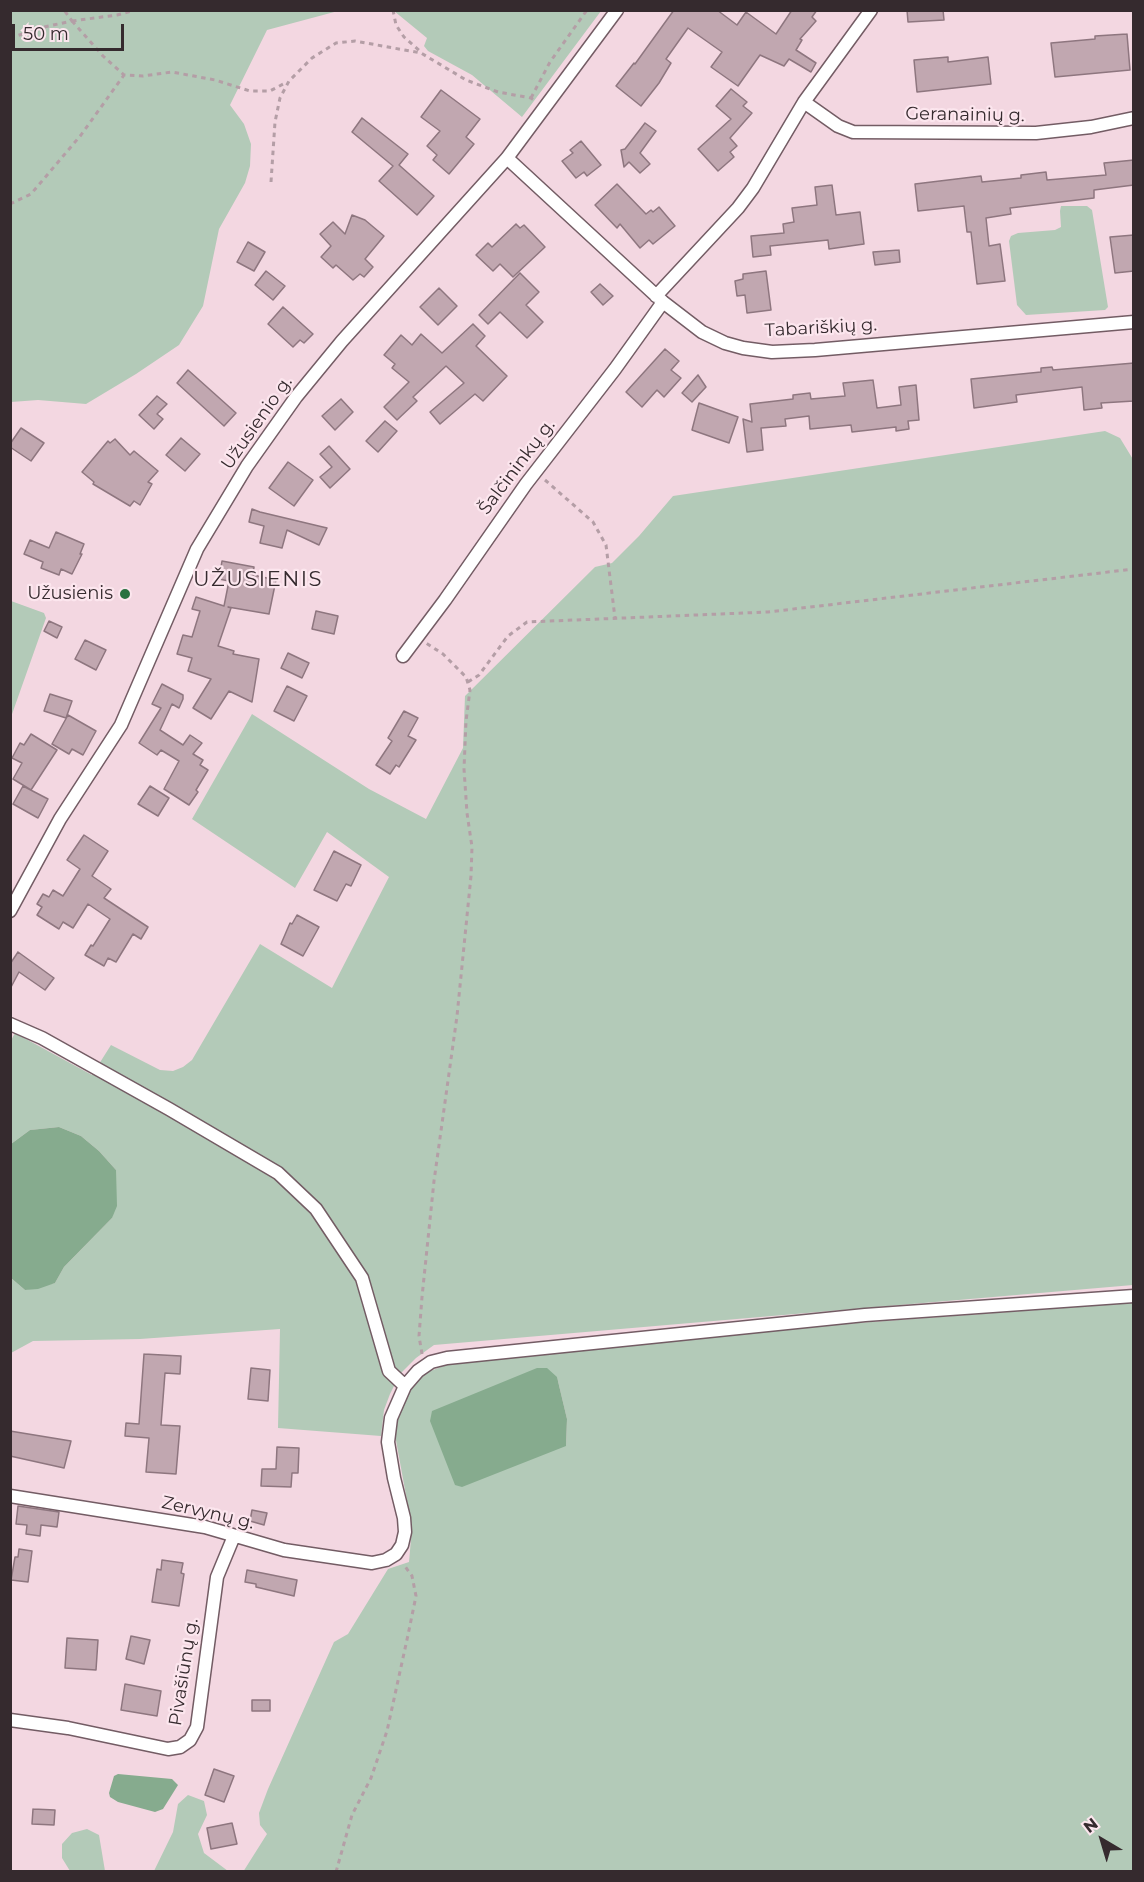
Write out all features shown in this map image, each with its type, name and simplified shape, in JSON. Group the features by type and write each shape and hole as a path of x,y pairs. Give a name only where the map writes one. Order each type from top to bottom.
{"street":[{"name":"Užusienio g.","path":"10,911 60,819 121,725 197,549 247,466 296,397 342,341 507,158 617,10"},
{"name":"Šalčininkų g.","path":"403,657 535,472 615,369 660,299 753,188 804,102 871,10"},
{"name":"Geranainių g.","path":"804,102 837,126 853,132 1036,133 1091,127 1134,118"},
{"name":"Tabariškių g.","path":"507,158 660,299 702,332 725,343 772,352 1134,322"},
{"path":"10,1024 42,1038 278,1173 316,1209 362,1278 389,1371 405,1386"},
{"path":"396,1554 402,1545 405,1532 388,1442 392,1418 405,1386 418,1371 447,1358 854,1316 1134,1296"},
{"name":"Zervynų g.","path":"10,1496 205,1527 284,1550 343,1560 372,1563 386,1560 396,1554"},
{"name":"Pivašiūnų g.","path":"10,1720 68,1728 168,1749 180,1747 190,1740 197,1727 217,1577 234,1536"}],"path":[{"path":"64,10 103,56 124,75 143,76 172,72 215,80 250,91 270,91 289,81"},
{"path":"10,38 44,27 136,10"},
{"path":"393,10 396,25 404,38 422,53 466,80 498,93 531,98 545,108"},
{"path":"531,98 550,62 587,10"},
{"path":"271,182 275,122 280,98 289,81 312,58 336,43 355,41 422,53"},
{"path":"10,204 31,194 81,135 124,75"},
{"path":"535,472 593,522 606,544 615,618"},
{"path":"468,682 479,675 508,636 527,622 768,612 1134,569"},
{"path":"417,637 444,654 466,677 471,690 466,721 464,769 472,848 471,876 457,1016 434,1181 422,1297 419,1336 427,1365"},
{"path":"336,1872 352,1815 371,1778 387,1731 416,1596 412,1576 396,1554"}],"shaded area":[{"path":"11,10 338,11 267,30 230,105 244,124 251,144 250,166 245,183 219,229 203,306 179,345 86,404 38,400 11,402"},
{"path":"394,11 601,11 522,117 472,75 428,51 424,46 427,38"},
{"path":"1061,206 1087,206 1092,210 1108,307 1105,310 1026,315 1017,305 1009,241 1011,236 1018,233 1055,230 1061,227"},
{"path":"1105,431 1120,438 1134,461 1133,1285 434,1345 400,1374 384,1410 381,1436 278,1428 280,1329 140,1339 33,1341 11,1353 11,1278 25,1290 55,1283 64,1267 112,1218 116,1170 81,1136 59,1127 30,1130 11,1144 10,1042 15,1033 92,1075 111,1045 160,1070 173,1071 183,1067 192,1060 260,944 332,988 389,877 327,832 295,888 192,819 252,714 369,789 426,819 463,748 465,696 595,567 612,563 673,496"},
{"path":"11,601 44,613 46,618 11,717"},
{"path":"59,1127 81,1136 116,1170 117,1206 112,1218 64,1267 55,1283 38,1289 25,1290 11,1278 11,1144 30,1130"},
{"path":"1133,1303 1133,1871 243,1872 267,1834 260,1825 259,1813 334,1642 348,1634 388,1569 409,1562 412,1528 395,1435 401,1404 412,1386 425,1373 449,1364 830,1325","holes":["557,1377 567,1419 566,1446"]},
{"path":"537,1368 547,1368 557,1377 567,1419 566,1446 462,1487 455,1485 430,1421 432,1411"},
{"path":"118,1774 172,1779 178,1785 163,1809 155,1812 118,1802 110,1797 114,1776"},
{"path":"188,1795 204,1801 207,1815 198,1834 204,1853 228,1871 154,1871 173,1832 178,1804"},
{"path":"87,1829 99,1835 105,1871 70,1871 62,1858 62,1844 72,1833"}],"building":[{"path":"674,10 717,10 737,25 746,12 776,34 792,10 817,10 812,17 816,21 800,39 802,40 796,50 816,63 811,72 789,59 784,66 760,55 738,86 711,67 722,52 688,28 666,59 671,63 659,83 641,106 616,86"},
{"path":"907,10 943,10 944,20 908,22"},
{"path":"1127,34 1130,70 1055,77 1051,43"},
{"path":"948,57 948,62 988,57 991,84 917,92 914,60"},
{"path":"731,89 747,102 743,106 752,113 730,138 737,146 730,152 734,157 718,171 698,149 731,119 716,106"},
{"path":"441,90 480,119 466,137 474,144 449,174 433,160 437,155 427,146 440,131 421,117"},
{"path":"362,118 408,154 399,165 434,196 417,215 379,181 393,166 352,132"},
{"path":"645,123 656,131 640,153 650,164 640,173 629,162 624,167 621,150 625,149"},
{"path":"581,141 601,165 587,176 584,172 576,178 562,161 573,153 570,150"},
{"path":"1134,160 1134,185 1094,190 1094,198 1010,208 1011,214 986,218 989,246 1000,244 1005,281 977,284 971,232 967,232 964,206 918,211 915,184 981,176 982,182 1021,178 1021,175 1046,172 1047,180 1106,175 1104,163"},
{"path":"617,184 646,214 659,207 675,226 653,244 649,240 640,248 620,224 617,228 595,205"},
{"path":"832,185 836,215 860,212 864,244 829,249 828,240 770,246 771,255 753,257 751,236 784,233 783,224 794,222 792,208 817,205 815,187"},
{"path":"352,215 365,220 384,236 365,259 373,267 364,277 360,274 353,280 336,265 333,268 321,257 331,246 320,234 333,222 345,234"},
{"path":"516,224 520,228 524,225 545,247 513,277 500,264 493,271 476,255 488,243 492,247"},
{"path":"1134,235 1134,271 1115,273 1110,237"},
{"path":"248,242 265,252 254,271 237,262"},
{"path":"899,250 900,262 875,265 873,252"},
{"path":"266,271 285,286 273,300 255,285"},
{"path":"766,271 771,310 747,313 745,295 737,296 735,281 743,279 743,274"},
{"path":"520,273 539,292 526,305 543,322 527,338 500,312 488,324 479,315"},
{"path":"600,284 613,296 603,305 591,292"},
{"path":"439,288 457,306 438,325 420,307"},
{"path":"283,307 313,334 304,343 300,340 293,347 268,324"},
{"path":"473,324 485,336 476,346 507,376 483,401 475,394 440,424 430,412 464,383 446,366 413,397 417,401 397,420 384,407 409,382 392,368 395,364 384,355 401,335 412,345 421,334 442,353"},
{"path":"665,349 679,361 671,370 681,378 664,397 657,390 642,407 626,392"},
{"path":"1134,363 1134,401 1101,403 1102,408 1084,410 1082,387 1016,395 1017,402 974,408 971,379 1041,372 1041,368 1052,367 1053,370"},
{"path":"188,370 236,413 224,426 177,383"},
{"path":"698,375 706,387 692,402 682,393"},
{"path":"873,380 877,408 901,405 899,387 916,385 919,420 908,421 909,429 896,431 896,427 852,432 851,425 810,429 809,416 785,419 786,426 761,428 763,450 747,452 743,419 752,422 750,404 793,399 793,395 810,393 811,399 845,396 843,383"},
{"path":"157,396 167,404 157,414 163,419 154,429 139,415"},
{"path":"341,399 353,412 335,430 322,416"},
{"path":"699,403 738,417 729,443 692,430"},
{"path":"385,421 397,431 378,452 366,441"},
{"path":"21,428 44,443 31,461 10,447"},
{"path":"181,438 200,454 185,471 166,455"},
{"path":"115,439 130,455 134,451 158,471 148,482 152,484 140,505 134,501 130,506 93,484 94,482 82,472 108,441 110,443"},
{"path":"329,446 350,469 330,488 320,477 332,467 320,454"},
{"path":"288,462 313,480 294,506 269,488"},
{"path":"252,509 327,528 319,545 287,530 282,548 260,543 264,526 249,522"},
{"path":"56,532 84,544 80,554 82,554 72,574 61,569 59,575 41,568 43,562 24,554 30,540 49,548"},
{"path":"222,561 254,567 253,575 276,580 269,614 228,607 231,608 218,646 234,651 233,654 259,659 252,702 229,691 211,719 193,708 211,679 188,671 192,658 177,654 183,635 192,637 200,611 192,609 196,597 224,606 229,581 219,579"},
{"path":"316,611 338,616 334,634 312,629"},
{"path":"49,621 62,627 57,638 44,631"},
{"path":"85,640 106,650 96,670 75,659"},
{"path":"288,653 309,663 302,678 281,668"},
{"path":"162,684 183,695 183,699 179,708 172,704 160,730 183,745 190,735 202,743 193,754 203,760 200,765 208,770 189,805 164,789 179,761 161,750 157,755 139,743 161,708 152,704"},
{"path":"287,686 307,696 294,721 274,711"},
{"path":"50,694 72,701 66,718 44,711"},
{"path":"404,711 418,718 408,736 416,740 399,767 396,765 390,774 376,765 392,741 388,738"},
{"path":"68,715 96,731 83,755 72,749 69,754 52,744"},
{"path":"31,734 57,750 31,790 13,779 22,763 12,758 20,743 24,745"},
{"path":"23,786 48,799 38,818 13,804"},
{"path":"150,786 169,798 158,816 138,804"},
{"path":"84,835 108,851 92,876 111,889 104,898 148,927 141,939 133,934 116,962 108,958 104,966 85,955 110,919 88,904 73,928 63,922 59,929 37,915 42,907 37,904 43,894 49,897 53,890 63,896 80,869 67,860"},
{"path":"334,851 361,865 351,886 346,884 337,901 314,890"},
{"path":"297,915 319,927 303,956 281,944 290,923 292,924"},
{"path":"18,952 54,978 45,990 19,972 10,989 10,964"},
{"path":"144,1354 181,1356 180,1374 165,1373 161,1425 180,1426 176,1474 146,1472 149,1438 125,1436 126,1423 139,1424"},
{"path":"251,1368 270,1370 268,1401 248,1399"},
{"path":"10,1431 71,1441 64,1468 10,1456"},
{"path":"277,1447 299,1448 298,1473 292,1473 291,1487 261,1486 262,1469 276,1469"},
{"path":"18,1506 59,1512 57,1527 41,1525 40,1536 26,1534 27,1525 16,1524"},
{"path":"252,1510 267,1513 264,1525 250,1521"},
{"path":"19,1549 32,1551 28,1582 11,1580 15,1557 18,1557"},
{"path":"162,1560 183,1563 181,1573 184,1574 179,1606 152,1602 157,1569 161,1570"},
{"path":"247,1570 297,1580 294,1596 245,1582"},
{"path":"131,1636 150,1640 144,1664 126,1659"},
{"path":"67,1638 98,1640 96,1670 65,1668"},
{"path":"125,1684 161,1691 157,1716 121,1710"},
{"path":"252,1700 270,1700 270,1711 252,1711"},
{"path":"214,1769 234,1776 224,1802 205,1795"},
{"path":"33,1809 55,1810 54,1825 32,1824"},
{"path":"232,1823 237,1844 211,1849 207,1828"}],"place":[{"name":"Užusienis","path":"125,594"}],"district":[{"name":"UŽUSIENIS","path":"258,580"}]}
